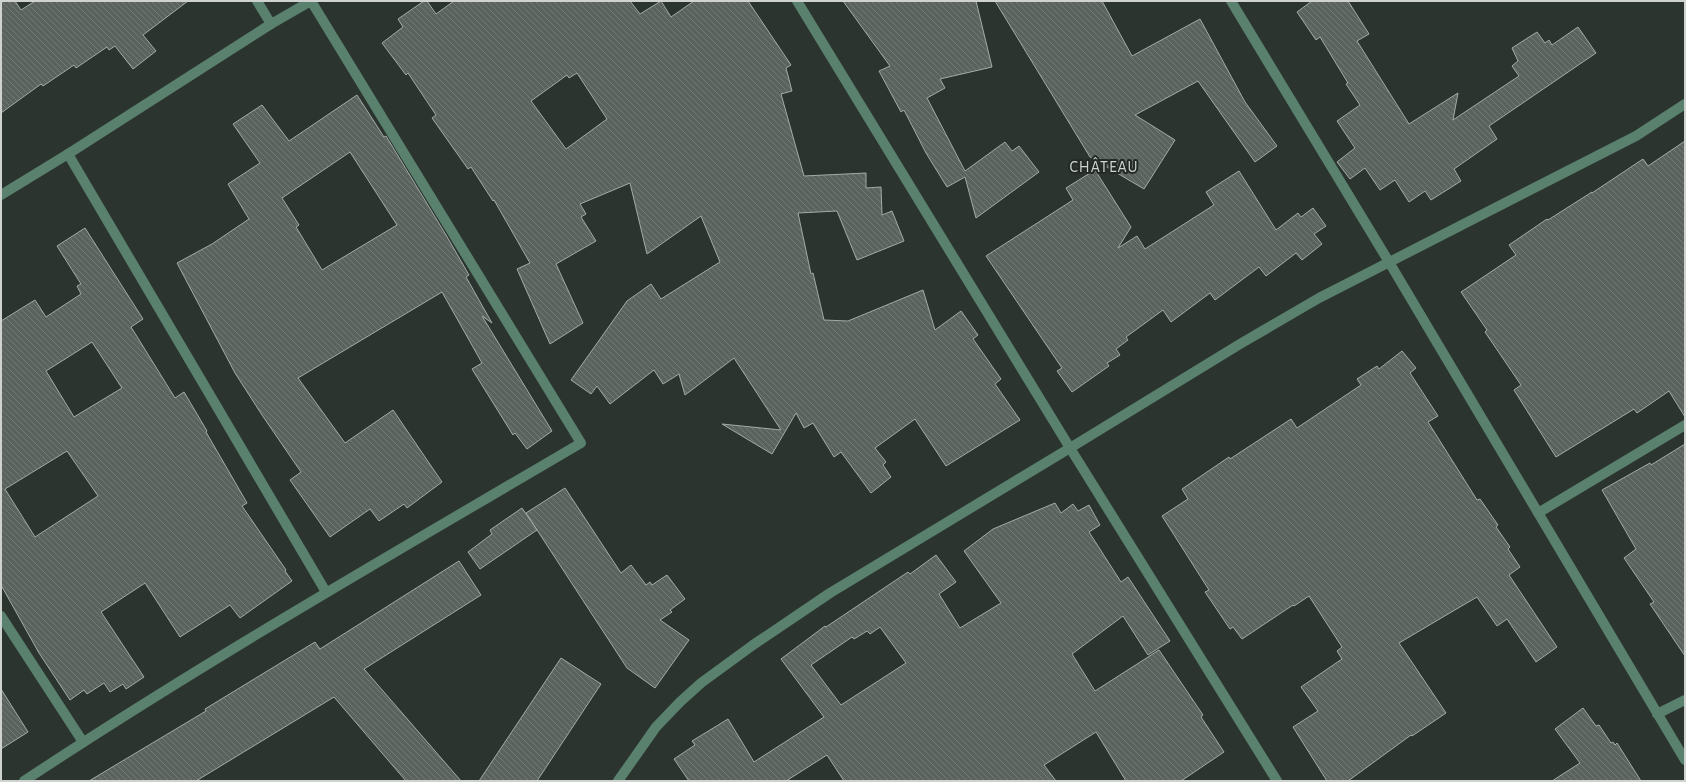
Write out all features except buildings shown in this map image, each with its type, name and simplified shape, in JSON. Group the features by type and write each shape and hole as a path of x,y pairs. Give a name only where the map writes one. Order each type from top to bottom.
{"street":[{"path":"257,1 271,24"},
{"path":"2,192 68,154 271,24 311,1 580,442 326,592 83,742 24,781"},
{"path":"797,1 1070,448 1277,781"},
{"path":"1231,1 1389,262 1685,760"},
{"path":"618,781 656,727 701,683 753,645 830,593 1240,344 1319,298 1636,136 1685,104"},
{"path":"68,154 326,592"},
{"path":"1538,512 1685,425"},
{"path":"1,616 83,742"},
{"path":"1657,714 1685,700"}],"district":[{"name":"CHÂTEAU","path":"1104,167"}]}
